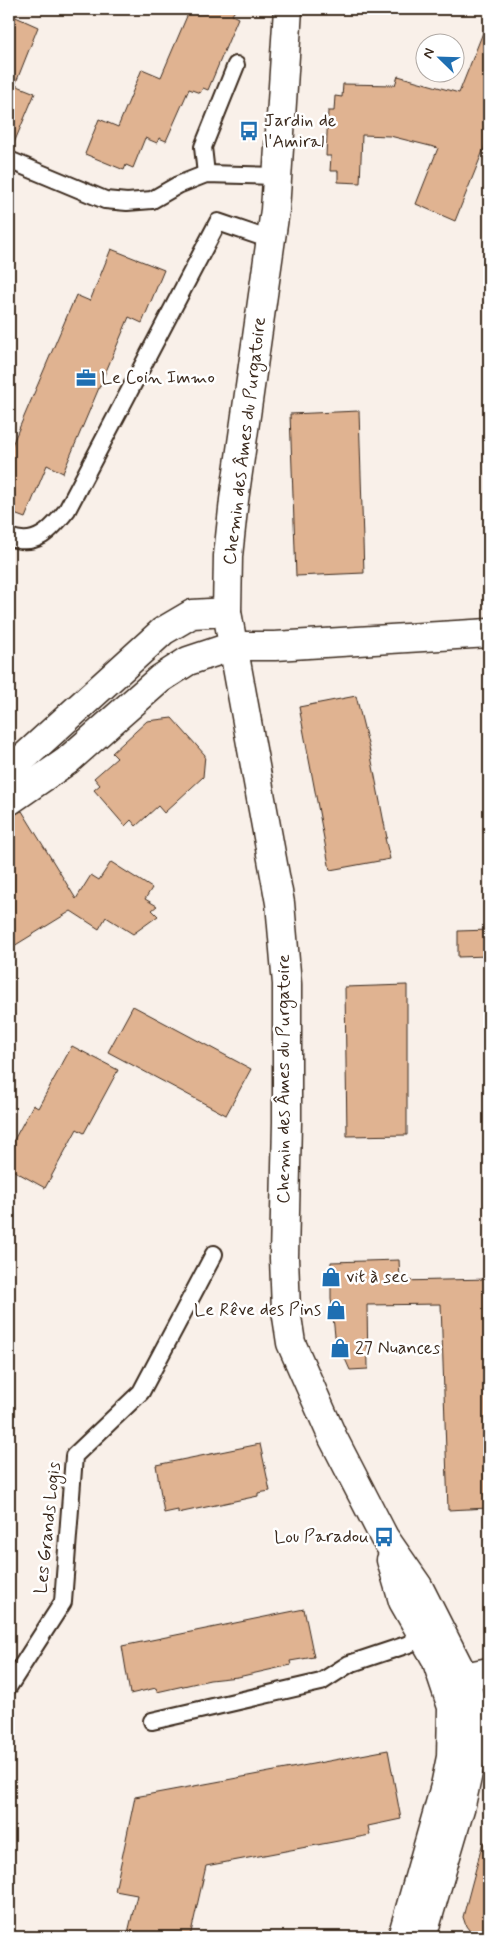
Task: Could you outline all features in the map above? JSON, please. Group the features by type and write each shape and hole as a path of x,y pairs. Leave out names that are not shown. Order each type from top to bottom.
{"street":[{"name":"Chemin des Âmes du Purgatoire","path":"288,9 275,210 234,500 228,556 227,612 280,903 287,984 287,1122 284,1258 286,1310 291,1343 333,1438 384,1537 403,1601 431,1632 484,1722 422,1937"},
{"path":"9,772 163,631 192,614 227,612"},
{"path":"9,801 68,761 160,679 188,661 233,646 274,646 489,633"},
{"name":"Chemin des Âmes du Purgatoire","path":"402,1937 445,1786 464,1688"}],"lane":[{"path":"206,174 203,147 236,65"},
{"path":"9,160 106,200 127,202 152,200 178,185 206,174 277,176"},
{"path":"9,537 17,540 36,540 55,525 67,510 218,222 270,240"},
{"name":"Les Grands Logis","path":"9,1686 63,1602 74,1456 141,1392 214,1254"},
{"path":"152,1721 321,1682 349,1664 409,1644 431,1632"}],"building":[{"path":"190,9 236,9 232,15 238,18 208,90 203,88 200,93 189,89 166,141 159,138 157,143 145,138 133,168 126,165 124,170 85,154 99,119 118,127 142,69 161,77"},
{"path":"9,14 38,27 15,85 35,93 11,150 9,150"},
{"path":"489,20 489,136 455,221 416,204 438,148 390,136 362,135 360,183 338,182 338,171 330,171 331,156 326,156 328,111 334,111 335,96 342,97 343,84 395,85 398,76 459,93 463,82 466,82 466,75"},
{"path":"111,249 164,270 142,323 129,317 63,473 47,465 25,518 9,512 9,452 76,295 90,301"},
{"path":"359,411 364,573 296,576 290,414"},
{"path":"356,696 371,756 390,859 330,870 299,707"},
{"path":"172,718 205,755 203,777 164,813 158,806 136,826 131,820 125,826 94,790 100,785 94,778 117,758 112,753 147,721"},
{"path":"22,811 76,899 91,875 99,880 111,862 152,888 145,899 157,906 152,910 158,916 133,934 106,917 99,929 71,911 9,949 9,816"},
{"path":"489,930 489,956 458,957 458,931"},
{"path":"407,985 407,1135 347,1136 345,987"},
{"path":"133,1006 251,1069 226,1115 108,1052"},
{"path":"72,1046 118,1070 84,1133 77,1129 45,1188 9,1168 9,1149 33,1105 38,1108"},
{"path":"399,1260 400,1281 489,1279 489,1401 487,1401 489,1508 448,1510 441,1304 367,1305 368,1369 350,1370 335,1336 331,1298 331,1262"},
{"path":"260,1444 270,1491 258,1493 258,1496 178,1513 178,1510 164,1513 156,1465"},
{"path":"304,1609 314,1657 290,1661 291,1665 238,1677 210,1680 157,1692 156,1688 130,1694 122,1646"},
{"path":"388,1750 401,1819 368,1826 370,1835 206,1866 190,1937 127,1937 137,1895 115,1891 135,1797"},
{"path":"483,1842 489,1843 489,1937 478,1937 472,1934 466,1926 463,1917"}],"place":[{"name":"Jardin de l'Amiral","path":"249,131"},
{"name":"Le Coin Immo","path":"86,378"},
{"name":"vit à sec","path":"331,1277"},
{"name":"Le Rêve des Pins","path":"336,1310"},
{"name":"27 Nuances","path":"340,1348"},
{"name":"Lou Paradou","path":"384,1537"}]}
